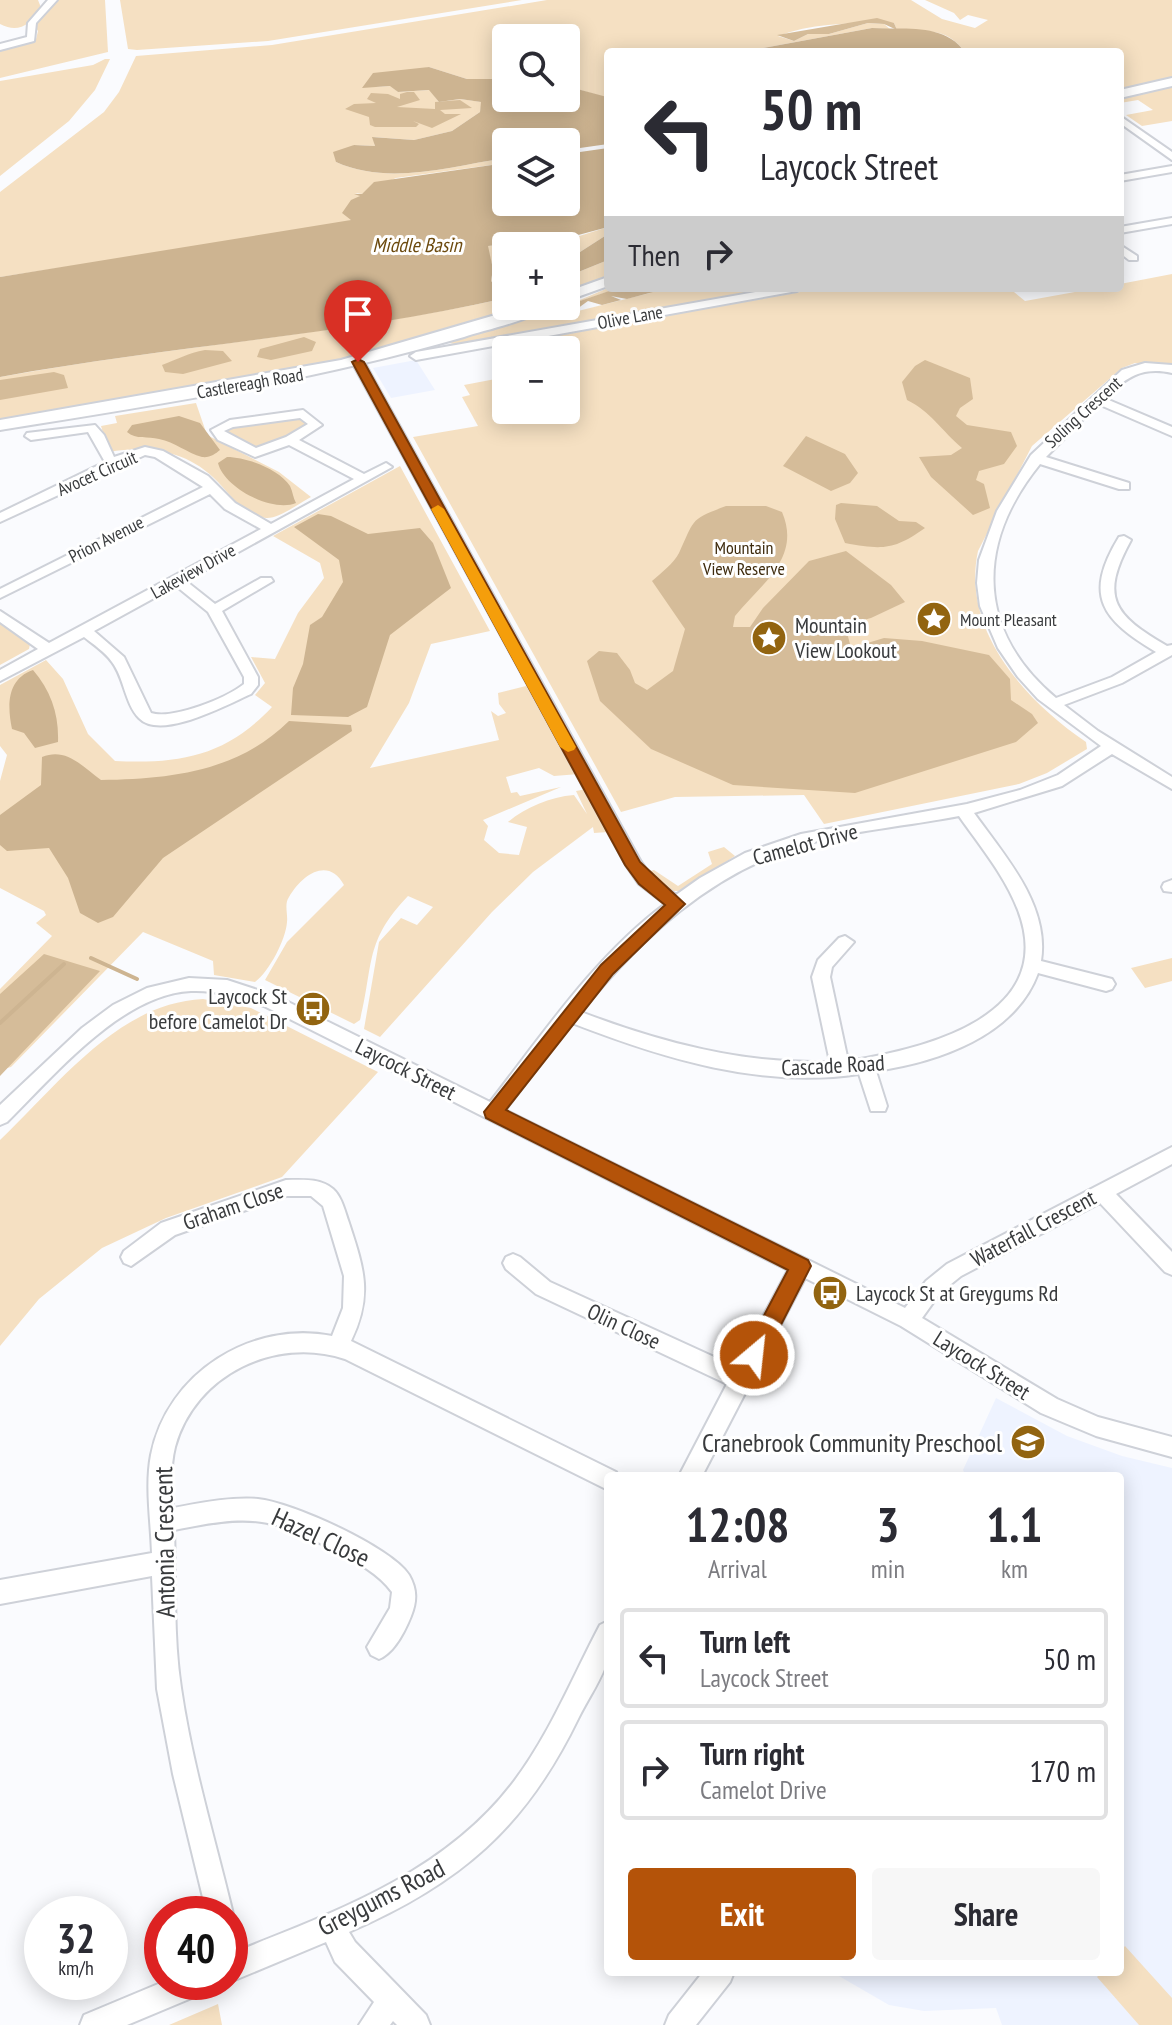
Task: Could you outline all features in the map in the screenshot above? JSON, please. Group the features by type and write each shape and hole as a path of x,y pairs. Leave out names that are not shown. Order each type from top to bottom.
{"main road":[{"path":"1124,93 1172,82"},
{"path":"580,292 604,283"},
{"name":"Castlereagh Road","path":"0,425 358,362 460,335 502,320"}],"street":[{"path":"0,47 28,41 33,35 32,23 53,0"},
{"path":"1124,122 1172,157"},
{"path":"1124,177 1172,169"},
{"path":"1124,229 1172,221"},
{"path":"1124,251 1133,258"},
{"name":"Olive Lane","path":"416,356 775,292"},
{"path":"358,362 634,865 645,880 676,904"},
{"name":"Soling Crescent","path":"1172,369 1135,369 1096,399 1035,458 998,525 986,563 985,583 990,617 1010,658 1028,681 1112,746 1172,784"},
{"path":"1096,399 1172,432"},
{"path":"290,440 314,427 315,420 297,413 225,425 217,430 222,437 255,453 290,440 364,479"},
{"path":"31,436 111,421"},
{"path":"81,427 97,432 105,455 113,463"},
{"name":"Avocet Circuit","path":"0,518 113,463 137,453 152,452 213,487 230,506 271,529"},
{"path":"1035,458 1124,486"},
{"name":"Lakeview Drive","path":"0,676 386,467"},
{"name":"Prion Avenue","path":"0,594 213,487"},
{"path":"1124,540 1107,575 1107,606 1123,626 1169,651"},
{"path":"85,630 113,652 145,716 162,722 246,691 251,685 251,677 214,610 177,580"},
{"path":"214,610 266,581"},
{"path":"0,615 49,650"},
{"path":"1054,704 1117,680 1169,651"},
{"name":"Camelot Drive","path":"493,1112 624,951 676,904 727,870 774,849 1016,796 1058,781 1112,746"},
{"path":"962,808 1025,906 1033,933 1033,965 1106,984"},
{"path":"841,1069 821,977 824,965 845,942"},
{"name":"Cascade Road","path":"570,1015 631,1040 702,1059 777,1069 866,1068 909,1058 985,1027 1012,1004 1033,965"},
{"name":"Laycock Street","path":"0,1117 118,1009 162,989 205,983 249,991 908,1320 1049,1406 1096,1426 1172,1447"},
{"path":"866,1068 878,1106"},
{"name":"Waterfall Crescent","path":"908,1320 933,1287 954,1270 1172,1155"},
{"name":"Graham Close","path":"131,1257 168,1229 286,1188 314,1188 328,1196 333,1205 357,1287 354,1313 338,1346"},
{"path":"1102,1192 1172,1266"},
{"name":"Olin Close","path":"513,1263 543,1288 741,1380"},
{"path":"692,1472 801,1266"},
{"name":"Antonia Crescent","path":"216,1896 169,1687 161,1466 165,1444 178,1412 200,1384 229,1362 268,1346 300,1342 338,1346 604,1477"},
{"name":"Hazel Close","path":"163,1521 234,1508 275,1512 292,1517 388,1569 403,1586 404,1602 379,1647"},
{"path":"0,1592 164,1562"},
{"name":"Greygums Road","path":"248,1957 332,1925 426,1878 469,1849 491,1828 536,1770 604,1649"},
{"path":"332,1925 345,1952 416,2025"},
{"path":"682,2024 717,1976"},
{"path":"94,2025 153,2000"},
{"path":"373,2025 392,2001"}],"shaded area":[{"path":"416,360 435,390 391,398 373,368"},
{"path":"996,1398 1067,1436 1122,1456 1172,1468 1172,2025 1002,2025 996,2008 924,2011 889,2005 839,1976 1124,1976 1124,1472 963,1470"}],"green space":[{"path":"0,0 38,0 42,10 23,26 7,27 0,24"},
{"path":"55,0 105,0 108,52 0,78 0,48 36,39 38,31 34,25"},
{"path":"120,0 522,0 268,41 137,50 128,49"},
{"path":"547,0 911,0 942,19 975,28 988,20 968,15 960,20 954,13 925,0 1172,0 1172,79 1124,89 1124,48 961,48 941,34 897,30 894,23 869,23 884,24 890,29 872,28 763,48 604,48 604,97 580,90 580,24 492,24 492,79 467,79 429,67 373,87 391,86 398,92 430,90 439,102 460,99 482,102 480,112 452,131 414,140 373,137 375,146 354,145 336,162 377,173 420,172 492,160 492,165 396,178 362,194 355,193 360,195 353,220 308,230 0,277 0,192 104,112 119,92 136,56 272,45","holes":["868,23 829,34 808,34 794,41 778,36 821,26"]},
{"path":"877,18 894,23 897,30 884,24 868,23 829,34 808,34 794,41 777,35"},
{"path":"110,59 95,90 69,121 0,176 0,81 93,65"},
{"path":"1172,86 1172,121 1142,126 1126,115 1153,110 1138,100 1124,102 1124,96"},
{"path":"414,92 420,100 397,107 435,109 435,102 460,100 472,108 440,110 445,114 461,114 432,128 413,121 419,124 416,127 375,127 370,125 369,117 345,109 354,104 376,103 367,99 371,93 388,94 400,99 400,94"},
{"path":"604,228 604,237 580,252 580,236"},
{"path":"487,246 492,246 492,265"},
{"path":"604,262 604,277 580,286 580,271"},
{"name":"Mountain View Reserve","path":"1172,274 1172,366 1135,363 1122,368 1032,446 978,551 975,580 979,609 1003,661 1041,706 1086,742 1087,749 1047,773 1019,784 824,824 804,795 675,797 621,812 413,437 478,426 462,397 470,395 464,385 492,380 492,424 580,424 580,336 551,336 800,292 1014,292 1025,301 1075,292 1124,292 1124,283"},
{"path":"604,290 607,292 580,301"},
{"path":"606,292 653,292 627,299 611,296 621,300 602,305 588,301 580,307 580,301"},
{"path":"630,292 760,292 510,336 492,336 492,339 459,345 449,343 516,320 580,320 580,310 650,293"},
{"path":"492,301 492,317 374,353 0,422 0,377 443,311"},
{"path":"304,337 316,342 312,351 271,360 257,357 260,349"},
{"path":"205,350 223,351 232,361 183,374 165,372 162,365"},
{"path":"925,360 970,378 973,399 960,408 956,416 967,425 1011,432 1017,446 1004,464 979,471 976,480 984,484 990,508 973,515 931,477 919,457 951,455 962,448 929,416 907,400 902,382 915,366"},
{"path":"54,372 64,375 68,388 0,400 0,380"},
{"path":"196,403 207,435 279,472 311,497 277,516 266,518 251,514 206,472 181,457 154,450 109,452 101,426 117,423 115,416"},
{"path":"300,417 309,423 307,426 259,450 224,432 232,427"},
{"path":"806,436 845,454 858,473 850,483 831,491 783,466"},
{"path":"400,466 490,631 431,644 409,703 370,768 499,740 491,711 498,716 506,713 499,704 498,693 530,685 579,774 554,776 539,768 506,777 511,793 517,792 520,796 561,787 483,820 488,826 484,840 499,853 519,855 527,827 508,822 539,804 574,795 587,814 576,791 587,789 608,832 594,833 593,827 533,872 492,912 380,1037 364,1029 379,942 401,918 417,925 433,907 408,896 394,912 377,941 360,1020 354,1024 265,980 287,942 344,885 338,876 324,870 301,881 289,897 286,929 280,946 266,971 255,982 214,975 213,961 143,932 11,1067 0,1070 0,989 52,936 36,923 46,915 44,911 0,888 0,781 7,755 0,746 0,685 46,660 63,679 88,734 115,761 181,758 201,754 237,737 272,707 255,695 265,683 251,657 275,659 298,613 324,578 320,563 273,536"},
{"path":"836,505 877,506 899,521 916,522 925,528 905,541 888,546 845,543 835,519"},
{"path":"726,506 766,506 782,512 787,528 783,557 766,582 735,616 733,627 750,627 763,608 809,561 846,551 891,585 905,602 871,618 845,625 851,648 884,638 922,641 989,655 1010,679 1011,700 1032,714 1038,723 1016,742 855,793 733,785 651,749 600,701 587,661 599,651 617,653 630,670 635,683 647,690 673,671 685,629 652,581 677,557 695,522 705,514"},
{"path":"0,623 30,644 29,649 0,665"},
{"path":"724,847 735,856 680,891 670,891 646,872 654,870 678,886 712,864 708,852"},
{"path":"44,954 100,971 0,1076 0,994"},
{"path":"1172,958 1172,981 1145,988 1131,968"},
{"path":"203,999 251,1008 378,1072 282,1177 166,1218 102,1248 39,1299 0,1346 0,1140 67,1072 117,1031 144,1015 172,1004"},
{"path":"1124,1947 1172,1998 1172,2025 1139,2025 1097,1977 1124,1976"},
{"path":"218,2004 222,2025 169,2025"}],"water":[{"path":"872,28 935,32 961,48 763,48"},
{"path":"429,67 467,79 492,79 492,112 580,112 580,90 604,96 604,145 580,148 580,128 492,128 492,160 420,172 377,173 356,169 336,162 333,152 354,145 375,146 372,137 414,140 452,131 480,112 481,102 460,99 439,102 429,90 398,92 390,86 362,88 373,73"},
{"name":"Middle Basin","path":"604,149 604,228 580,235 580,232 492,232 492,246 488,246 492,264 492,301 317,332 0,377 0,277 351,220 342,213 351,200 360,196 354,194 362,194 374,182 492,165 492,216 580,216 580,152"},
{"path":"604,237 604,262 580,271 580,252"},
{"path":"179,416 200,423 220,450 202,457 165,440 138,437 127,432 132,425"},
{"path":"227,457 252,462 278,474 290,486 296,503 275,504 239,489 229,481 218,463"},
{"path":"318,514 331,516 368,534 420,528 433,543 451,588 390,635 367,707 348,717 291,715 293,688 303,664 310,625 322,617 343,582 339,560 294,527"},
{"path":"33,670 53,703 58,732 58,742 35,748 24,733 12,729 10,711 14,686 24,674"},
{"path":"289,721 351,725 352,731 163,858 113,917 98,923 80,913 68,878 49,848 7,851 0,845 0,815 41,785 42,757 66,756 101,780 152,778 225,762 269,738"}],"waterway":[{"path":"91,958 137,979"},
{"path":"0,1023 64,964"}],"slow traffic":[{"path":"438,509 568,747"}],"place":[{"name":"Mount Pleasant","path":"934,619"},
{"name":"Mountain View Lookout","path":"769,638"},
{"name":"Laycock St before Camelot Dr","path":"313,1009"},
{"name":"Laycock St at Greygums Rd","path":"830,1293"},
{"name":"Cranebrook Community Preschool","path":"1028,1442"}],"route":[{"path":"358,362 634,865 652,887 676,904 607,970 493,1112 801,1266 754,1355"}]}
